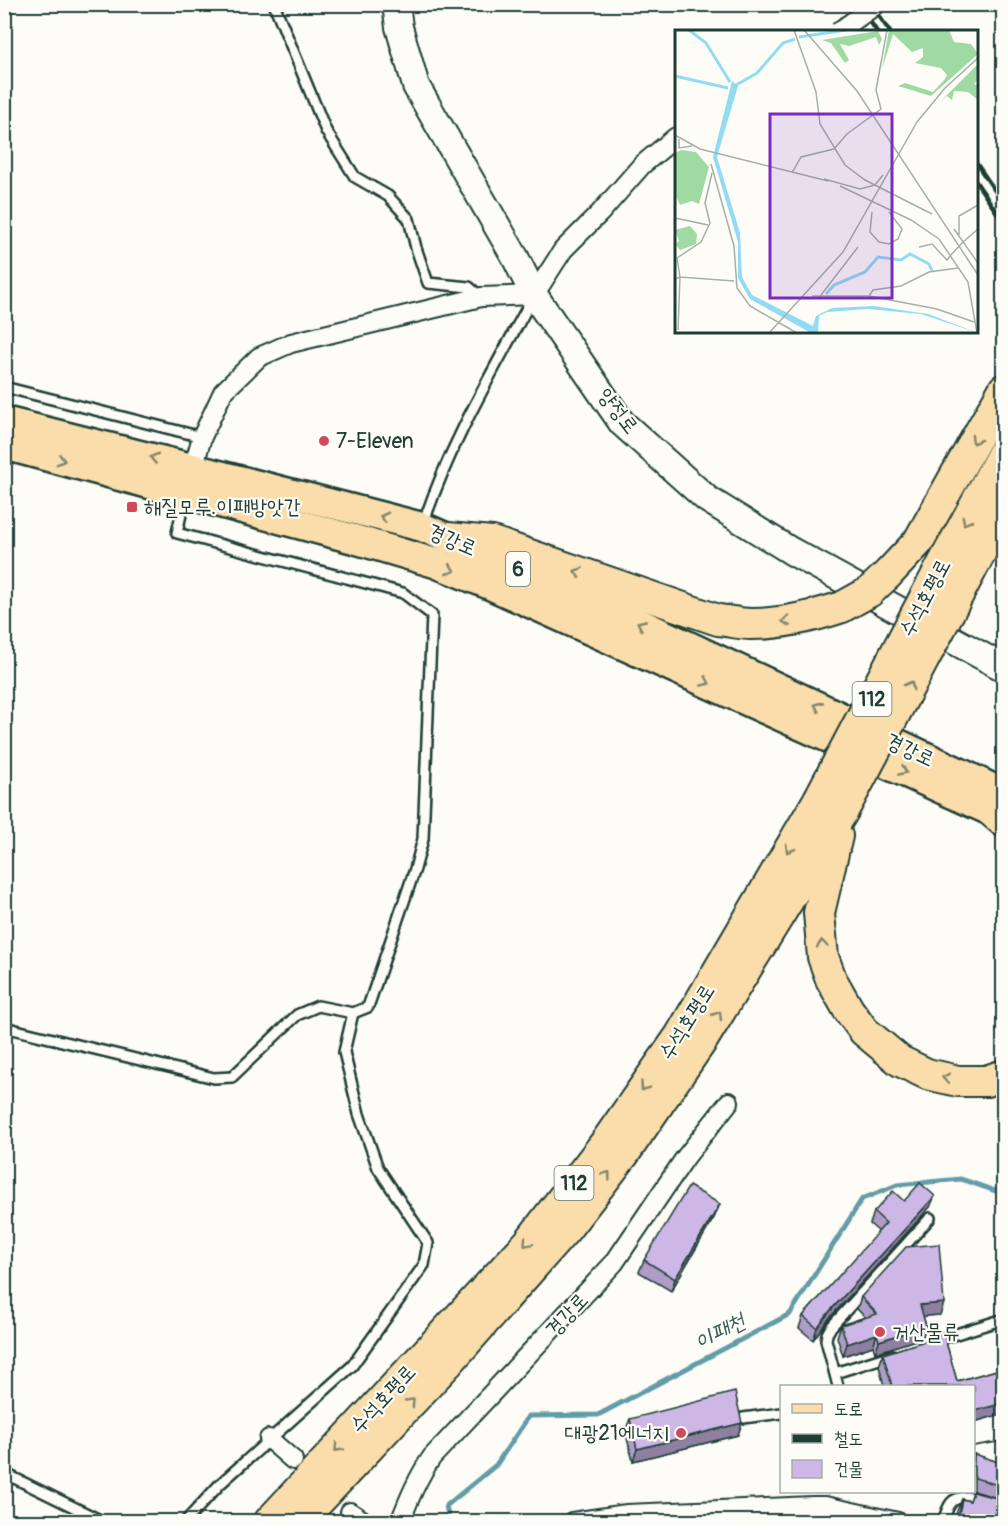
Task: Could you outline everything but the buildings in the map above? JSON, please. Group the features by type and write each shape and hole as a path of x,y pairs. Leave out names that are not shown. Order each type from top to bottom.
{"highway":[{"path":"435,532 492,542 718,620 749,624 814,616 842,607 869,592 918,542 1004,389"},
{"name":"수석호평로","path":"299,1521 455,1355 565,1230 624,1154 703,1039 937,605 1004,451"},
{"name":"수석호평로","path":"937,605 1004,508"},
{"path":"831,805 819,913 823,957 831,979 848,1009 864,1031 884,1048 900,1061 927,1074 957,1080 986,1080 1004,1075"},
{"name":"수석호평로","path":"269,1521 529,1242 603,1146 680,1036 831,805"}],"main road":[{"name":"양정로","path":"396,4 399,27 416,86 515,257 534,295 622,423 707,499 791,551 1004,668"},
{"name":"경강로","path":"4,421 189,481 354,539 435,563 490,585 1000,811"},
{"name":"경강로","path":"4,445 435,532 603,606 967,776 1000,811"}],"street":[{"path":"841,30 877,4"},
{"path":"189,481 202,437 223,392 259,357 291,343 480,297 534,295 562,250 600,213 642,165 675,138"},
{"name":"경강로","path":"400,1521 413,1488 432,1457 614,1263 685,1158 729,1102"},
{"path":"270,1439 293,1460"},
{"path":"975,1456 1004,1451"},
{"path":"572,1521 627,1514 830,1499 898,1521"}],"lane":[{"path":"274,4 326,131 355,177 388,196 409,219 428,283 469,287 480,297"},
{"path":"435,532 431,501 476,402 534,295"},
{"path":"4,387 202,437"},
{"path":"4,1027 214,1078 232,1077 297,1015 318,1006 353,1012 368,1007 423,839 432,615 403,594 177,533 189,481"},
{"path":"185,1521 220,1484 352,1366 424,1265 428,1243 378,1168 359,1114 344,1052 353,1012"},
{"path":"838,1385 826,1340 827,1334 930,1218"},
{"path":"925,1344 1004,1319"},
{"path":"835,1373 902,1352"},
{"path":"743,1418 780,1413"},
{"path":"4,1473 104,1521"},
{"path":"942,1521 950,1505 962,1497 1004,1507"}],"waterway":[{"name":"이패천","path":"449,1520 446,1506 496,1465 529,1416 598,1415 790,1314 862,1199 897,1185 961,1179 1004,1194"}],"railway":[{"path":"859,4 876,30"},
{"path":"871,4 889,30"},
{"path":"978,166 1004,204"},
{"path":"978,185 1004,223"}],"place":[{"name":"7-Eleven","path":"324,441"},
{"name":"해질모루.이패방앗간","path":"132,507"},
{"name":"거산물류","path":"880,1332"},
{"name":"대광21에너지","path":"681,1433"}]}
